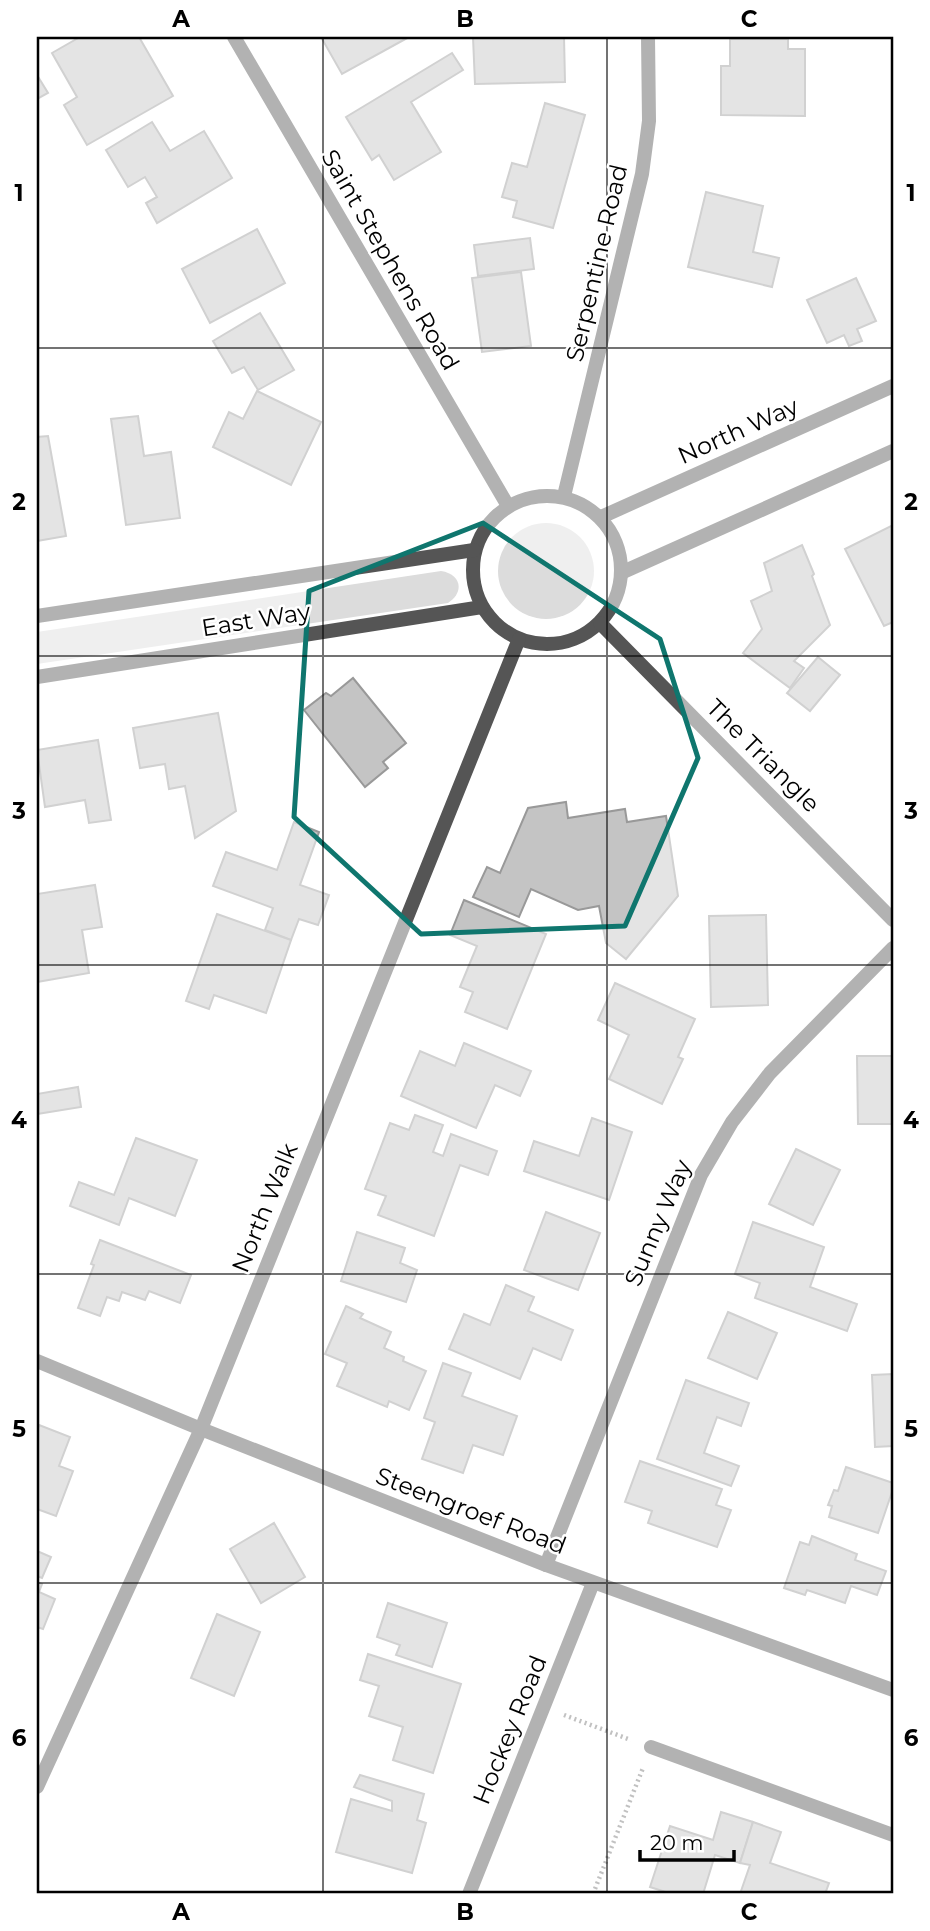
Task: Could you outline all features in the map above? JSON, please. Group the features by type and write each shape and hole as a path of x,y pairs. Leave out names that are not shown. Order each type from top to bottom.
{"street":[{"name":"Saint Stephens Road","path":"234,37 508,506"},
{"name":"Serpentine Road","path":"564,496 642,174 649,121 648,37"},
{"name":"North Way","path":"601,517 893,386"},
{"path":"623,572 893,451"},
{"path":"535,496 564,496 584,504 601,517 613,533 621,552 623,572 616,600 600,623 576,639 547,645 519,639 498,626 482,607 473,580 474,550 487,525 508,506 535,496"},
{"name":"East Way","path":"37,616 474,550"},
{"name":"East Way","path":"37,677 482,607"},
{"name":"The Triangle","path":"600,623 893,920"},
{"name":"North Walk","path":"37,1787 201,1429 519,639"},
{"name":"Sunny Way","path":"546,1565 701,1174 732,1122 770,1073 893,948"},
{"name":"Steengroef Road","path":"37,1361 201,1429 546,1565 893,1690"},
{"name":"Hockey Road","path":"469,1894 593,1583"},
{"path":"651,1747 893,1835"}],"path":[{"path":"544,1707 651,1747 593,1894"}],"highlighted area":[{"path":"483,523 660,639 698,758 625,926 421,934 294,817 309,591"}],"shaded area":[{"path":"546,523 564,527 580,537 590,553 594,571 590,589 580,605 564,615 546,619 528,615 512,605 502,589 498,571 502,553 512,537 528,527"},
{"path":"441,571 453,576 458,584 457,594 448,603 37,664 37,632"}],"building":[{"path":"80,37 139,37 173,96 87,145 64,105 77,97 52,53"},
{"path":"321,37 409,37 342,74"},
{"path":"473,37 564,37 565,82 475,84"},
{"path":"730,39 788,39 788,49 805,49 805,116 721,115 721,66 730,66"},
{"path":"452,53 463,70 411,102 441,152 394,180 379,155 372,160 346,117"},
{"path":"37,75 48,93 37,99"},
{"path":"545,103 585,115 553,228 513,217 517,201 502,197 512,163 527,167"},
{"path":"152,122 170,151 204,131 232,178 157,223 146,203 157,197 145,177 128,187 106,150"},
{"path":"706,192 763,206 753,252 779,258 772,287 688,267"},
{"path":"257,229 285,283 210,323 182,269"},
{"path":"530,238 534,269 478,276 474,245"},
{"path":"521,272 531,346 482,352 472,278"},
{"path":"856,278 876,321 857,329 862,341 849,346 844,335 827,343 807,300"},
{"path":"260,313 294,370 258,390 244,367 232,373 213,341"},
{"path":"257,391 321,422 291,485 213,447 229,412 243,419"},
{"path":"138,416 144,456 171,452 180,518 126,525 111,419"},
{"path":"48,436 66,536 37,541 37,437"},
{"path":"893,525 893,622 884,626 845,549"},
{"path":"802,545 830,625 794,661 804,668 790,688 743,653 762,629 751,601 772,591 764,563"},
{"path":"818,657 840,675 810,711 787,693"},
{"path":"353,678 406,743 383,762 388,768 365,787 304,710 326,693 331,696"},
{"path":"218,713 236,811 195,838 185,786 169,789 165,764 140,768 133,728"},
{"path":"98,740 111,820 89,823 85,800 45,807 37,750"},
{"path":"566,802 568,818 625,809 627,822 666,816 678,896 626,959 606,943 599,906 578,910 531,889 519,917 473,897 487,867 500,873 528,808"},
{"path":"294,822 319,832 300,885 329,895 318,925 299,919 291,940 265,930 273,908 213,886 226,852 277,870"},
{"path":"95,885 102,927 82,930 89,973 37,982 37,894"},
{"path":"464,900 546,934 507,1029 465,1012 473,992 460,987 477,946 450,935"},
{"path":"217,914 291,940 266,1013 214,995 209,1009 186,1001"},
{"path":"766,915 768,1005 711,1007 709,916"},
{"path":"615,983 695,1019 678,1057 683,1059 662,1104 609,1079 629,1035 598,1020"},
{"path":"464,1043 531,1071 520,1096 495,1085 476,1128 401,1096 420,1051 455,1066"},
{"path":"857,1056 893,1056 893,1124 858,1124"},
{"path":"78,1087 81,1107 37,1114 37,1094"},
{"path":"415,1115 443,1125 433,1152 443,1156 451,1134 497,1151 488,1175 460,1165 434,1236 378,1215 386,1196 365,1189 390,1123 409,1130"},
{"path":"592,1118 632,1132 609,1200 524,1171 534,1141 579,1156"},
{"path":"136,1138 197,1160 175,1216 129,1198 119,1225 70,1206 79,1182 114,1195"},
{"path":"796,1149 840,1170 813,1225 769,1204"},
{"path":"546,1212 600,1233 578,1290 524,1270"},
{"path":"753,1222 824,1247 810,1287 857,1304 847,1331 755,1298 760,1283 735,1274"},
{"path":"357,1232 405,1248 400,1263 417,1270 406,1302 341,1281"},
{"path":"100,1240 191,1275 180,1303 149,1291 145,1300 122,1292 119,1301 107,1297 100,1316 78,1308"},
{"path":"506,1285 534,1297 528,1311 573,1330 561,1360 533,1348 520,1379 449,1349 464,1314 490,1325"},
{"path":"346,1306 363,1314 360,1318 391,1332 384,1348 404,1357 403,1361 426,1371 409,1410 389,1401 387,1407 337,1386 347,1363 325,1354"},
{"path":"728,1312 777,1333 757,1379 708,1358"},
{"path":"443,1363 471,1373 462,1396 517,1416 503,1455 473,1445 463,1473 422,1459 435,1422 424,1418"},
{"path":"893,1374 893,1446 875,1447 872,1375"},
{"path":"686,1380 749,1403 741,1426 717,1417 704,1453 739,1466 731,1486 657,1459"},
{"path":"39,1425 70,1437 59,1466 73,1471 56,1516 37,1509"},
{"path":"640,1461 722,1489 716,1505 731,1510 717,1547 648,1523 652,1511 625,1502"},
{"path":"846,1467 893,1483 878,1533 829,1517 832,1506 828,1505 834,1490 838,1491"},
{"path":"274,1523 305,1577 261,1603 230,1549"},
{"path":"812,1536 857,1554 855,1560 886,1571 877,1595 851,1586 845,1603 807,1590 805,1595 784,1588 800,1542 809,1545"},
{"path":"37,1551 51,1557 42,1578 37,1576"},
{"path":"37,1582 42,1584 39,1592 55,1599 43,1629 37,1627"},
{"path":"388,1603 447,1623 432,1667 396,1655 400,1645 377,1637"},
{"path":"217,1614 260,1632 234,1696 191,1678"},
{"path":"368,1654 461,1684 433,1773 393,1760 403,1727 369,1716 379,1686 360,1680"},
{"path":"360,1775 424,1794 417,1820 426,1823 412,1873 336,1852 351,1799 392,1811 392,1801 354,1787"},
{"path":"721,1812 753,1822 740,1863 715,1855 703,1894 672,1894 650,1887 670,1826 713,1840"},
{"path":"753,1822 781,1832 770,1863 829,1883 825,1894 740,1894 750,1865 740,1863"}]}
